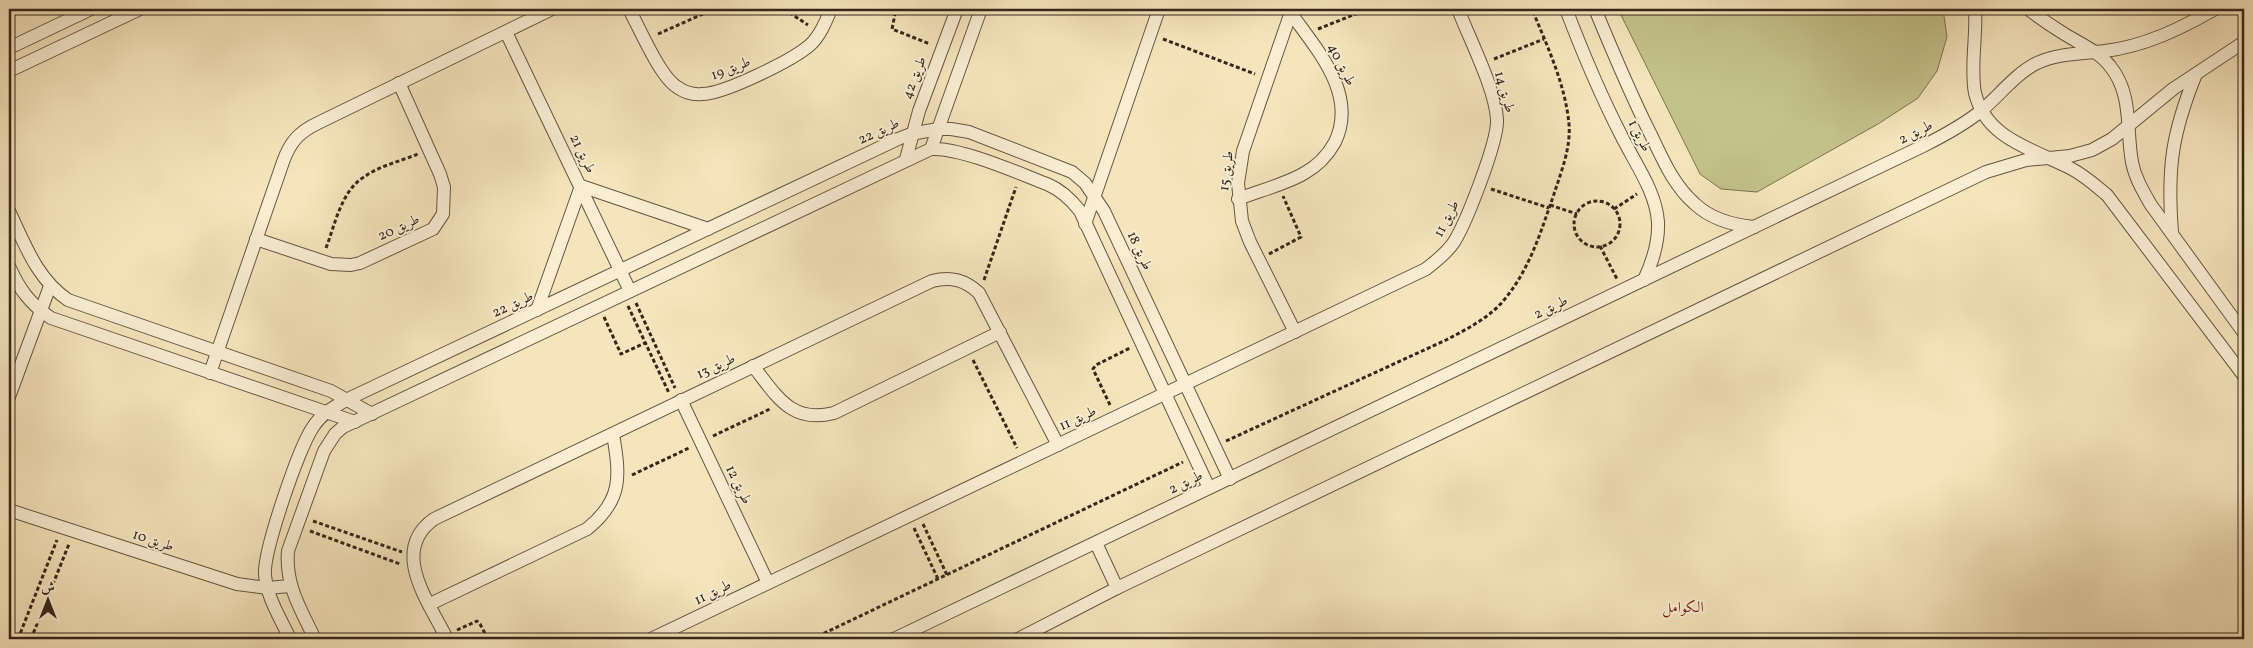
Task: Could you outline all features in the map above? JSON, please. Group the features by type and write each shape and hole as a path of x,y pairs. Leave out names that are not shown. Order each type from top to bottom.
{"street":[{"path":"9,48 91,9"},
{"path":"9,71 140,9"},
{"path":"210,373 288,146 295,138 305,129 552,9"},
{"name":"طريق 19","path":"629,9 665,76 675,86 688,93 703,94 718,91 770,69 810,45 819,33 831,9"},
{"name":"طريق 42","path":"906,159 911,134 957,9"},
{"path":"931,149 981,9"},
{"path":"1085,224 1159,9"},
{"name":"طريق 14","path":"1458,9 1494,101 1497,121 1495,138 1479,184"},
{"name":"طريق 1","path":"1566,9 1599,90 1654,200 1658,220 1658,241 1653,262 1644,280"},
{"name":"طريق 1","path":"1595,9 1635,102 1668,171 1680,190 1696,206 1715,218 1736,225 1754,227"},
{"path":"1975,9 1976,39 1973,76 1976,94 1982,110 1991,123 2008,138 2089,180 2107,195 2244,376"},
{"path":"2028,9 2066,35 2096,52 2110,66 2120,83 2126,102 2129,143 2133,165 2140,186 2244,333"},
{"name":"طريق 2","path":"894,639 1923,146 1982,110 2019,75 2036,64 2054,56 2096,52 2134,45 2163,36 2214,9"},
{"name":"طريق 40","path":"1238,199 1303,174 1318,164 1332,149 1340,132 1343,113 1340,94 1332,74 1291,10"},
{"name":"طريق 15","path":"1291,10 1244,151 1239,175 1238,199 1242,221 1258,260 1295,332"},
{"name":"طريق 21","path":"506,32 621,270 626,293"},
{"path":"1018,639 1116,588 1986,172 2026,160 2070,156 2092,150 2112,139 2196,74 2244,42"},
{"path":"2172,232 2169,192 2172,151 2181,111 2196,74"},
{"name":"طريق 20","path":"256,239 322,261 341,265 360,263 433,229 443,214 444,201 440,174 399,83"},
{"name":"طريق 22","path":"290,639 268,588 265,566 269,547 306,438 325,412 348,399 911,134 938,129"},
{"name":"طريق 18","path":"938,129 969,132 1063,168 1085,182 1094,195 1230,479"},
{"path":"315,639 290,586 287,564 288,551 329,442 343,427 906,159 931,149 940,148 958,152 1020,174 1060,190 1075,205 1210,488"},
{"name":"طريق 11","path":"651,639 1410,277 1434,263 1453,243 1462,228 1479,184"},
{"path":"537,310 581,186 708,229"},
{"path":"9,211 35,264 50,286 68,300 348,399 372,414"},
{"path":"9,266 25,296 40,311 67,324 355,422"},
{"name":"طريق 13","path":"447,638 414,569 412,556 415,542 424,527 434,519 932,281 952,278 962,281 979,293 1058,445"},
{"path":"9,397 50,286"},
{"path":"753,366 783,403 806,416 820,416 834,413 1000,332"},
{"name":"طريق 12","path":"677,402 768,583"},
{"path":"430,604 587,529 600,518 611,504 617,488 618,468 612,434"},
{"name":"طريق 10","path":"9,510 224,580 268,588 290,586"},
{"path":"1096,543 1116,588"}],"path":[{"path":"646,40 714,9"},
{"path":"784,9 819,33"},
{"path":"881,9 896,14 892,29 942,48"},
{"path":"1306,34 1368,9"},
{"path":"1214,447 1446,340 1478,323 1504,301 1524,271 1538,241 1564,162 1569,126 1562,83 1532,9"},
{"path":"1150,35 1268,78"},
{"path":"1480,64 1544,39"},
{"path":"322,261 342,204 351,188 364,177 429,149"},
{"path":"979,293 1020,174"},
{"path":"1258,260 1301,237 1278,184"},
{"path":"1479,184 1576,214"},
{"path":"1614,210 1648,187"},
{"path":"1594,201 1605,203 1614,210 1618,215 1619,229 1612,240 1600,246 1588,245 1579,237 1574,226 1576,214 1584,206 1594,201"},
{"path":"1600,246 1622,290"},
{"path":"626,293 645,343 677,402"},
{"path":"626,293 677,402"},
{"path":"598,306 620,353 622,354 645,343"},
{"path":"1116,417 1093,369 1096,365 1140,342"},
{"path":"968,348 1024,461"},
{"path":"812,639 1194,457"},
{"path":"913,514 948,575"},
{"path":"913,514 938,579"},
{"path":"299,522 412,556"},
{"path":"299,522 414,569"},
{"path":"18,639 68,530"},
{"path":"31,639 68,530"},
{"path":"447,638 477,621 488,639"}],"shaded area":[{"path":"1618,9 1943,9 1947,37 1937,71 1918,98 1878,124 1757,192 1721,189 1700,174"}],"district":[{"name":"الكوامل","path":"1683,608"}]}
